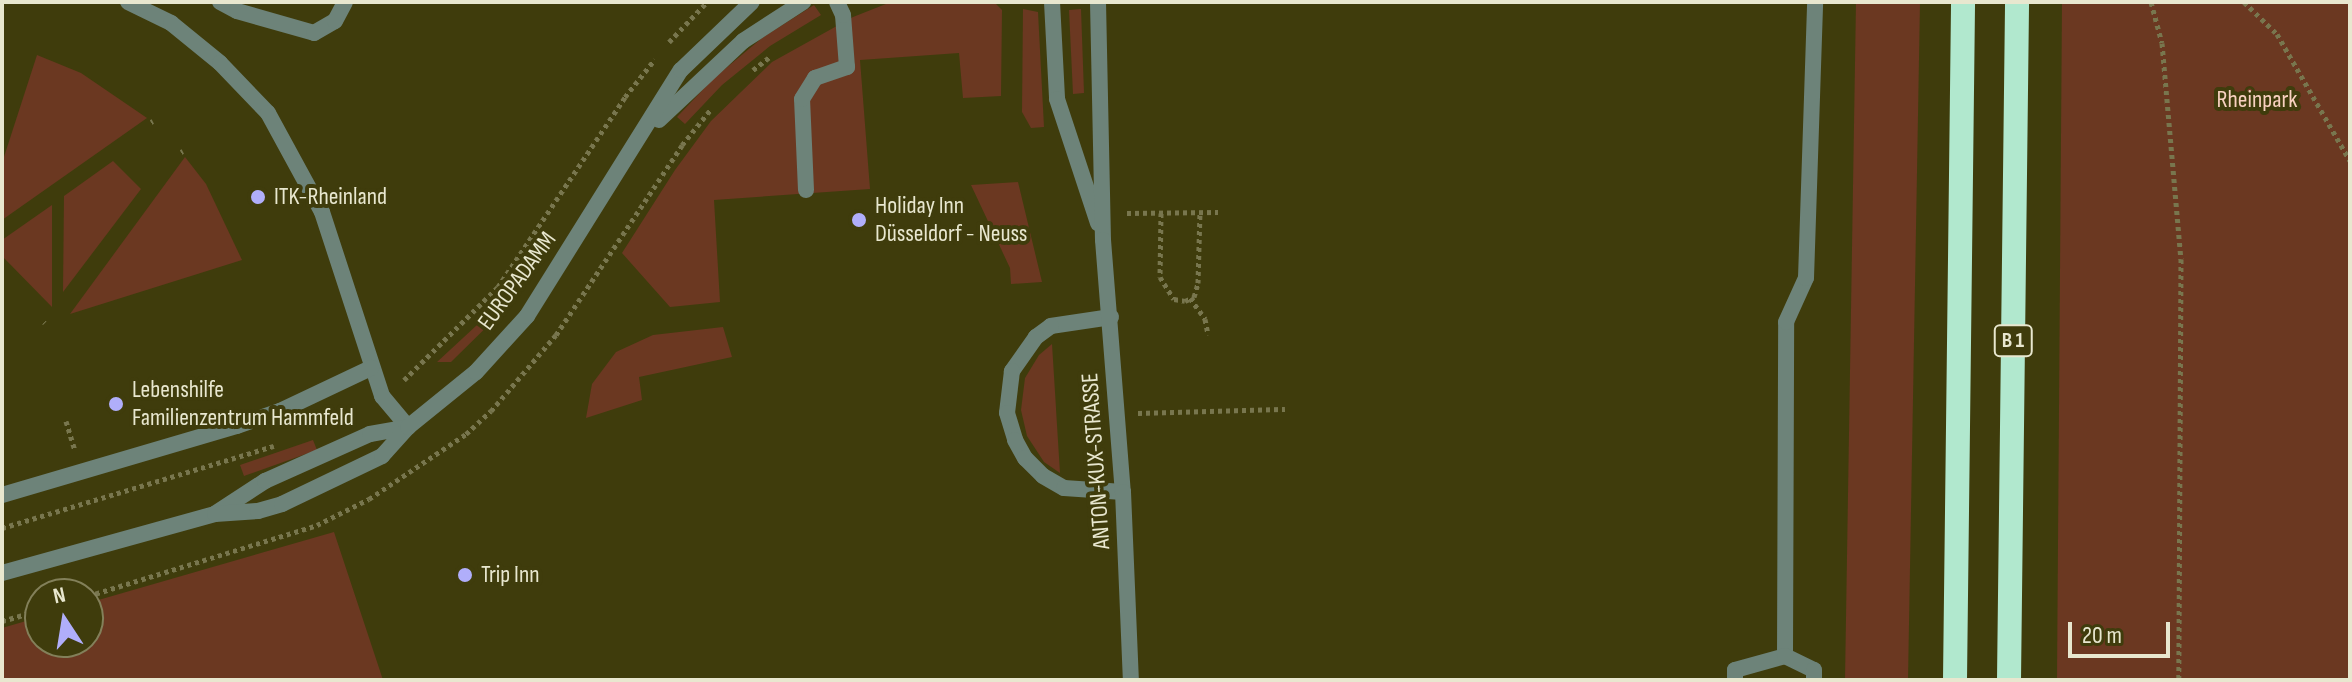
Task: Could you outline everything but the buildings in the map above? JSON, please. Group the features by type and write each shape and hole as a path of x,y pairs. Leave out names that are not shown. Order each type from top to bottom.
{"highway":[{"name":"B 1","path":"1955,680 1963,2"},
{"name":"B 1","path":"2009,680 2017,2"}],"street":[{"path":"128,2 171,23 220,63 268,113 322,212 382,396 408,427"},
{"path":"220,2 237,11 314,33 335,21 345,2"},
{"name":"EUROPADAMM","path":"2,573 215,514 258,511 311,491 382,456 408,427 476,372 527,316 681,70 752,2"},
{"name":"EUROPADAMM","path":"638,141 743,41 803,2"},
{"path":"806,190 802,99 815,78 847,67 843,15 837,2"},
{"name":"ANTON-KUX-STRASSE","path":"1052,2 1057,99 1103,240"},
{"name":"ANTON-KUX-STRASSE","path":"1098,2 1103,240 1123,492 1131,680"},
{"path":"1785,656 1786,322 1806,278 1815,2"},
{"path":"1111,317 1051,326 1036,337 1012,371 1007,413 1020,449 1043,476 1064,488 1123,492"},
{"path":"2,495 237,426 280,411 371,368"},
{"name":"EUROPADAMM","path":"215,514 265,481 370,434 408,427"},
{"path":"1735,680 1735,670 1785,656 1814,670 1814,680"}],"path":[{"path":"382,396 411,375 498,287 625,97 707,2"},
{"path":"2151,2 2162,43 2181,259 2179,680"},
{"path":"2244,2 2277,34 2350,161"},
{"path":"1190,298 1198,283 1200,212"},
{"path":"1103,214 1218,212"},
{"path":"1161,213 1160,277 1174,299 1190,298"},
{"path":"1190,298 1205,319 1208,335"},
{"path":"1118,414 1285,409"},
{"path":"2,528 281,444"},
{"path":"2,621 24,615"}],"green space":[{"path":"891,2 994,2 1002,10 1001,96 963,98 959,53 860,60 870,189 714,200 720,302 670,307 622,253 675,170 711,121 772,62 853,17"},
{"path":"1856,2 1920,2 1908,680 1845,680"},
{"name":"Rheinpark","path":"2062,2 2350,2 2350,680 2057,680"},
{"path":"814,5 821,15 770,46 722,85 685,124 677,117 713,79 762,38"},
{"path":"1023,9 1038,12 1044,127 1031,128 1022,112"},
{"path":"1081,9 1084,93 1073,94 1069,10"},
{"path":"37,55 81,73 147,118 2,220 2,163"},
{"path":"185,157 206,184 242,260 70,314"},
{"path":"113,161 141,189 63,292 64,196"},
{"path":"1018,182 1042,282 1011,284 1010,268 971,185"},
{"path":"52,205 52,307 2,256 2,240"},
{"path":"535,253 542,257 510,304 451,362 437,362 477,325"},
{"path":"723,327 732,357 639,377 642,400 586,418 592,384 616,352 653,335"},
{"path":"1052,344 1060,473 1044,462 1027,436 1021,410 1025,378 1039,355"},
{"path":"313,440 317,450 244,476 240,465"},
{"path":"334,532 383,680 2,680 2,628 24,622 24,658 104,658 104,598"}],"place":[{"name":"ITK-Rheinland","path":"258,197"},
{"name":"Holiday Inn Düsseldorf - Neuss","path":"859,220"},
{"name":"Lebenshilfe Familienzentrum Hammfeld","path":"116,404"},
{"name":"Trip Inn","path":"465,575"}]}
